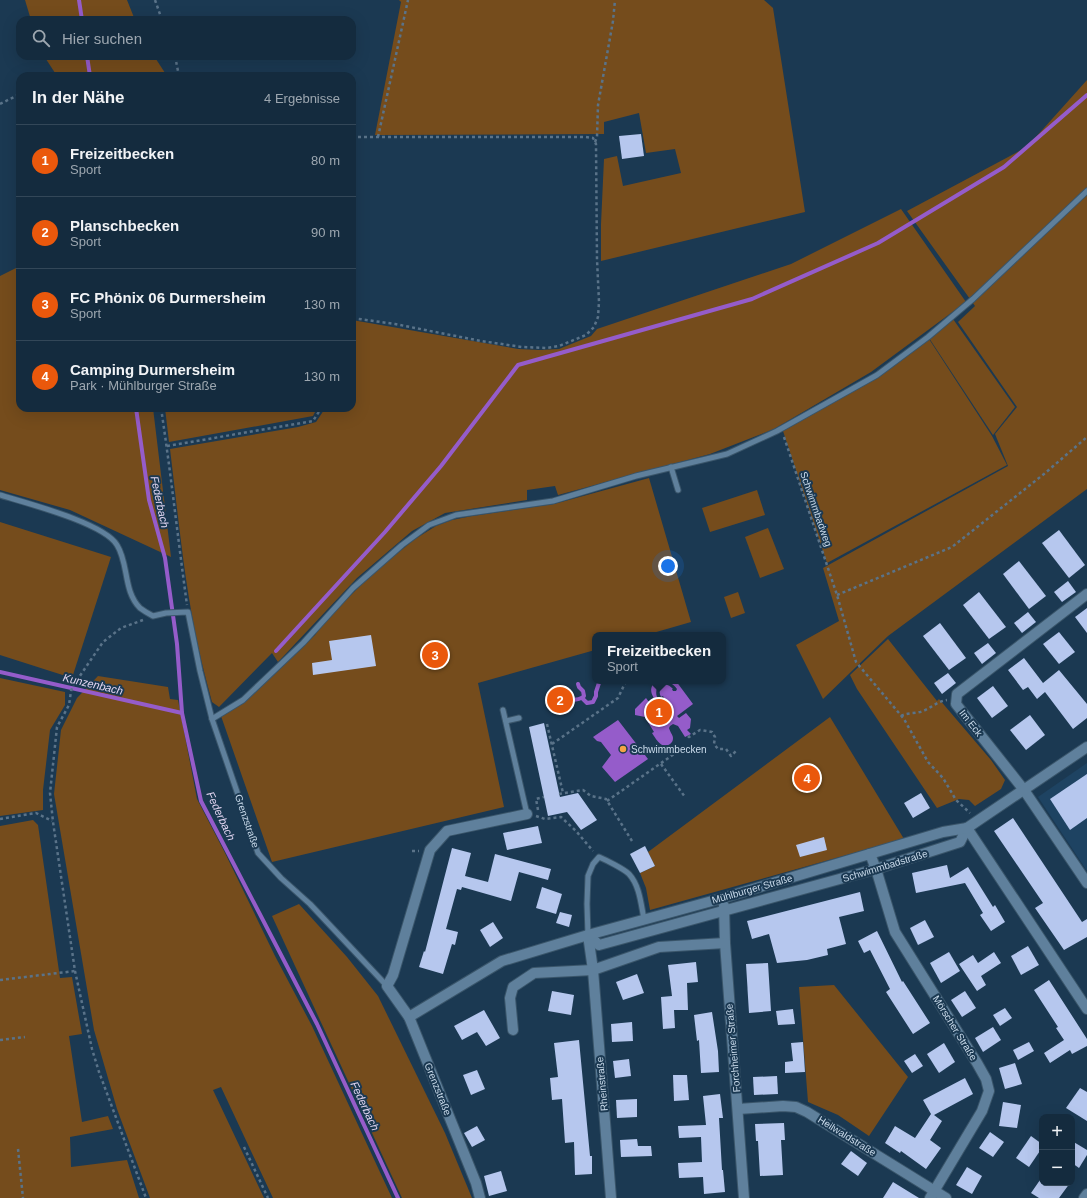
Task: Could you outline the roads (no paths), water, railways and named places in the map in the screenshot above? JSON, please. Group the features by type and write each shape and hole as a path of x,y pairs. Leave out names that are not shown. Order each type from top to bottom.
{"street":[{"name":"Im Eck","path":"1087,594 956,694 956,704 1024,790 1087,883"},
{"name":"Mühlburger Straße","path":"409,1017 502,961 588,935 724,898 943,832 967,828 978,819 1087,747"},
{"path":"386,986 394,975 430,850 447,831 527,814"},
{"path":"967,828 1087,1008"},
{"name":"Schwimmbadstraße","path":"588,935 599,945 876,870 960,842 967,828"},
{"name":"Mörscher Straße","path":"870,854 895,932 986,1079 989,1091 982,1111 932,1194"},
{"name":"Forchheimer Straße","path":"724,898 725,942 744,1198"},
{"name":"Rheinstraße","path":"588,935 612,1198"},
{"path":"513,1030 510,998 513,987 534,973 592,970 659,947 725,942"},
{"name":"Grenzstraße","path":"386,986 409,1017 476,1183 480,1198"},
{"name":"Heilwaldstraße","path":"738,1108 796,1106 932,1194 946,1198"},
{"path":"1084,1198 1087,1194"}],"lane":[{"path":"212,719 243,700 303,643 353,588 402,545 429,525 456,515 554,501 671,467 727,454 777,432 877,375 928,337 973,299 1087,191"},
{"path":"671,467 678,490"},
{"name":"Grenzstraße","path":"0,495 72,518 108,535 117,544 121,553 129,587 134,600 141,609 153,616 166,613 188,612 200,671 212,719 258,853 281,878 310,904 386,986"},
{"path":"503,710 527,814"},
{"path":"506,721 519,718"},
{"path":"588,935 588,876 593,864 599,857 629,874 638,888 644,920"}],"waterway":[{"name":"Federbach","path":"79,0 81,16"},
{"name":"Federbach","path":"88,60 89,72"},
{"path":"276,651 385,532 441,466 518,365 752,299 878,243 1004,167 1087,95"},
{"name":"Federbach","path":"137,412 149,500 165,558 177,644 182,713 201,801 317,1024 398,1198"},
{"name":"Kunzenbach","path":"0,672 182,713"},
{"path":"569,700 579,699 584,696 583,691 578,684"},
{"path":"582,698 587,703 593,702 599,684"}],"place":[{"name":"FC Phönix 06 Durmersheim","path":"435,655"},
{"name":"Planschbecken","path":"560,700"},
{"name":"Freizeitbecken","path":"659,712"},
{"name":"Schwimmbecken","path":"623,749"},
{"name":"Camping Durmersheim","path":"807,778"}]}
